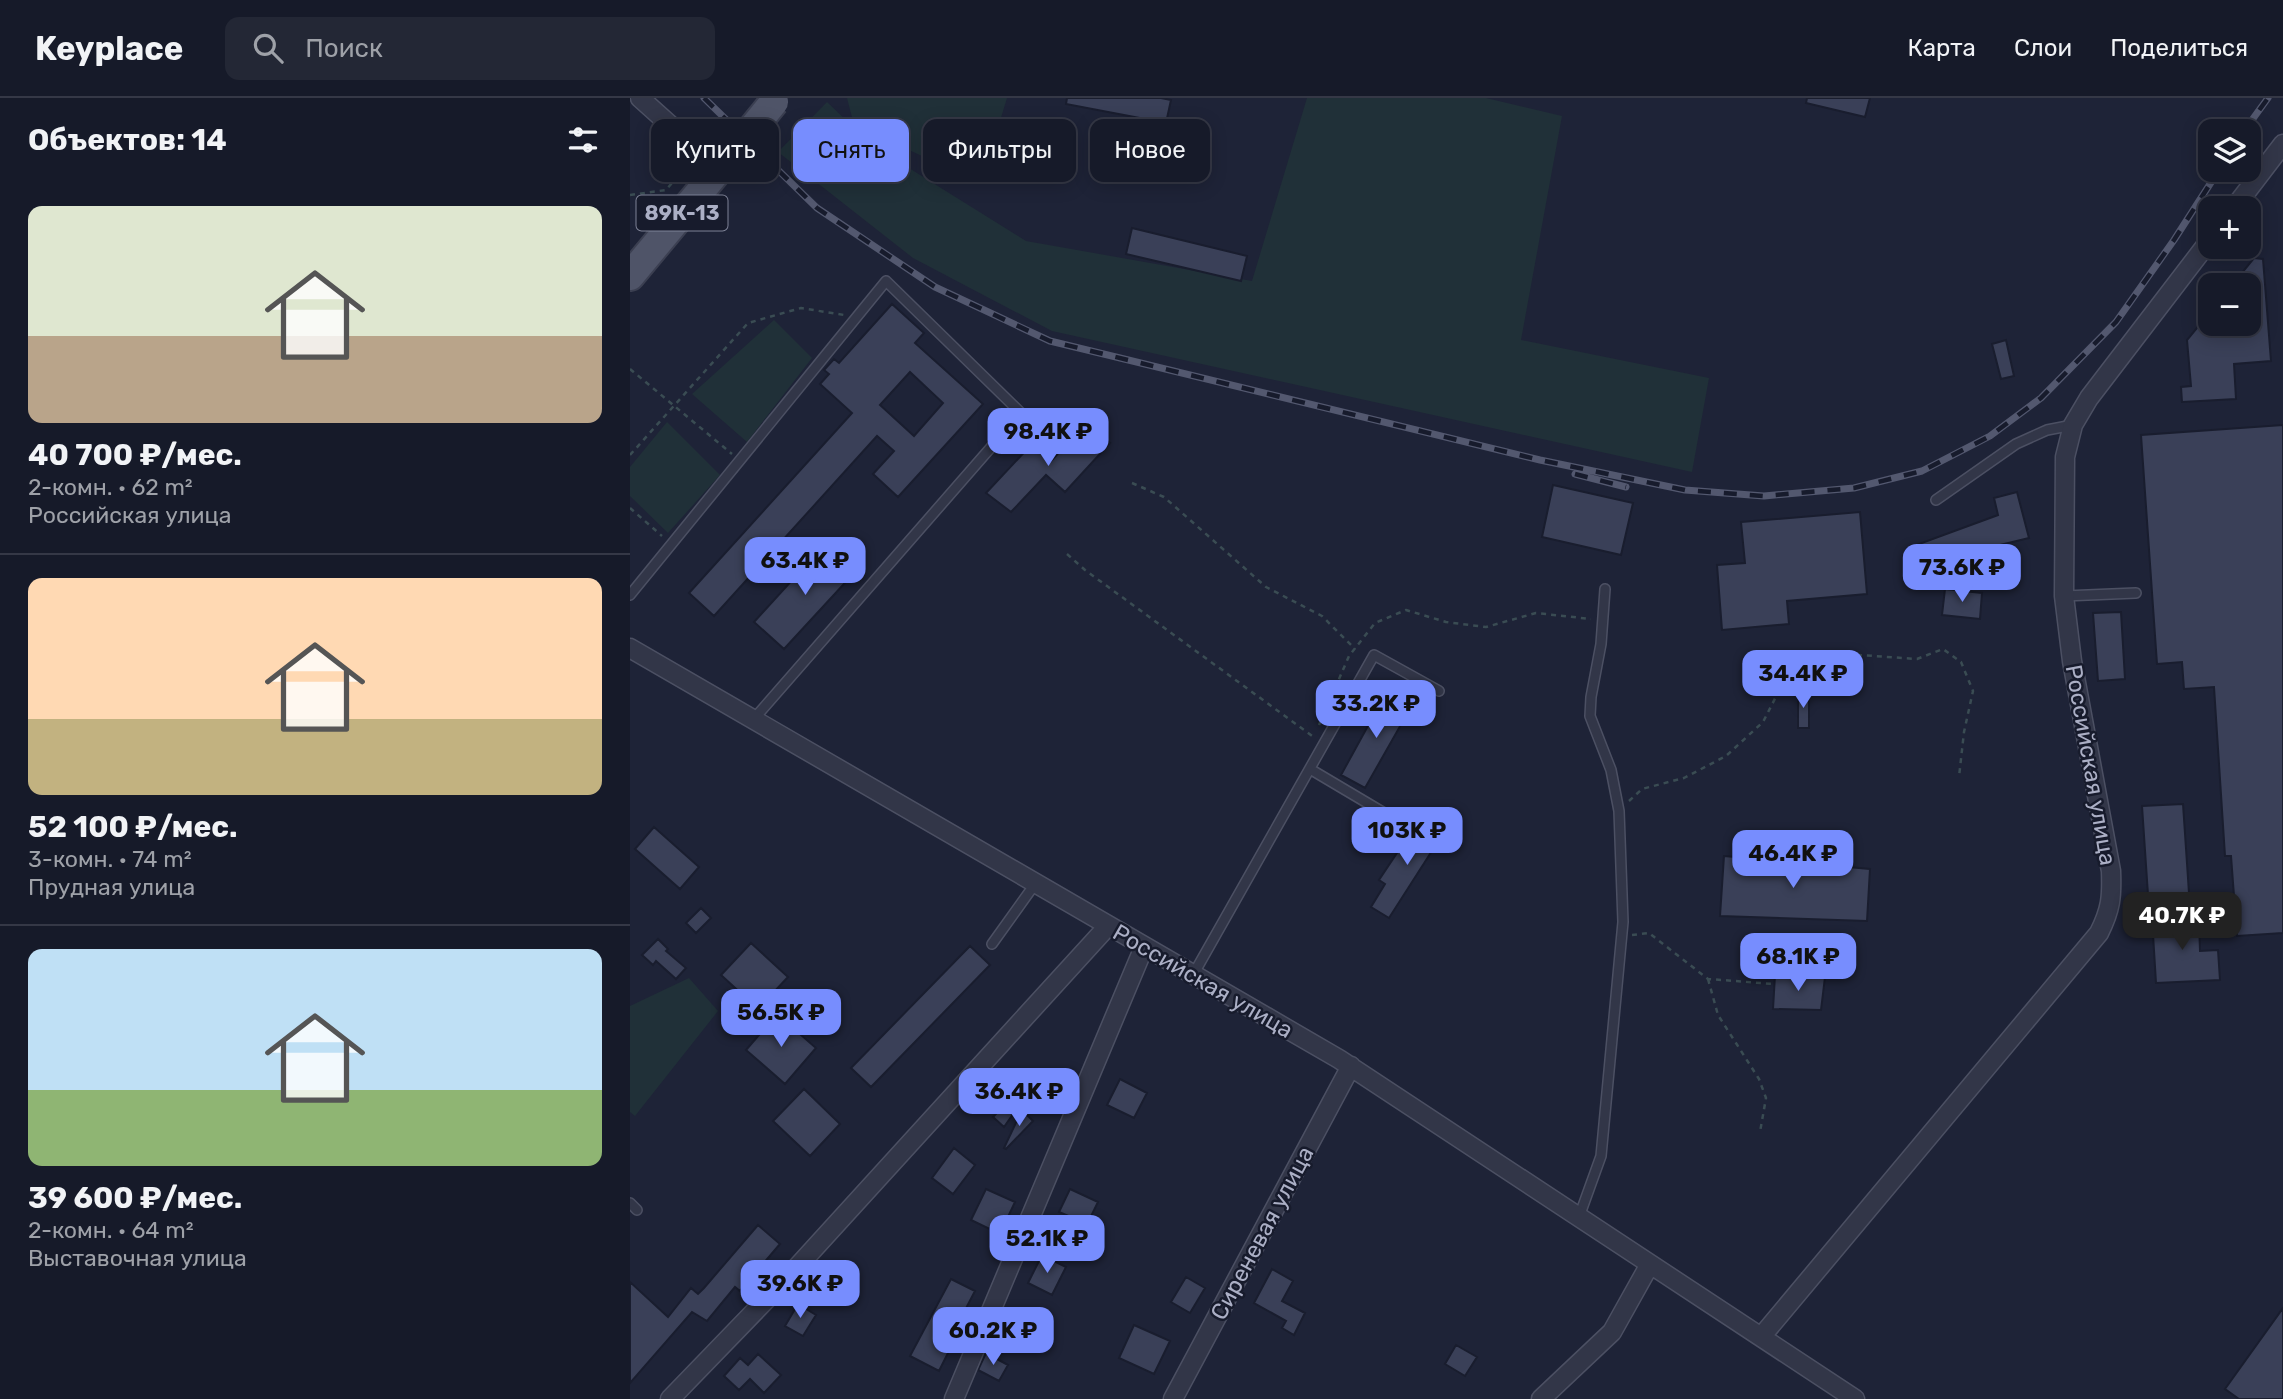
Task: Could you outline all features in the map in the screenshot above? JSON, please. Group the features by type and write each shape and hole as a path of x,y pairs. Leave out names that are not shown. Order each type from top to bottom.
{"main road":[{"name":"89К-13","path":"760,119 775,100"},
{"name":"89К-13","path":"630,276 708,182"}],"street":[{"path":"640,98 663,119"},
{"path":"2243,196 2283,144"},
{"name":"Российская улица","path":"1761,1337 2099,933 2109,911 2112,895 2111,871 2072,661 2064,596 2065,457 2073,425 2090,398 2198,256"},
{"name":"Российская улица","path":"630,648 1350,1066 1855,1399"},
{"path":"670,1399 788,1277 1108,926"},
{"path":"954,1399 1144,947"},
{"name":"Сиреневая улица","path":"1172,1399 1350,1066"},
{"path":"1541,1399 1612,1332 1650,1264"}],"lane":[{"path":"630,595 886,281 1021,413 753,720"},
{"path":"1936,499 2016,444 2047,430 2073,425"},
{"path":"1579,1217 1601,1156 1621,937 1619,811 1611,770 1590,716 1601,644 1605,589"},
{"path":"2064,596 2136,593"},
{"path":"1194,975 1374,655 1439,691"},
{"path":"1310,769 1396,820"},
{"path":"992,944 1035,884"}],"path":[{"path":"630,195 666,190 672,182"},
{"path":"630,455 748,323 801,308 858,317"},
{"path":"630,369 740,461"},
{"path":"1132,482 1164,497 1266,587 1322,616 1355,649"},
{"path":"630,508 671,545"},
{"path":"1067,554 1085,570 1324,745"},
{"path":"1319,725 1349,656 1375,623 1406,610 1446,622 1486,627 1536,613 1572,615 1602,621"},
{"path":"1619,811 1642,789 1684,778 1726,756 1763,722 1784,681 1799,659 1831,653 1917,659 1943,649 1961,662 1973,691 1958,777"},
{"path":"1621,937 1649,933 1708,979 1774,984"},
{"path":"1708,979 1718,1015 1759,1079 1766,1098 1760,1132"}],"shaded area":[{"path":"847,98 1007,98 1001,119 923,119 923,156 909,150 909,119 852,119"},
{"path":"1307,98 1486,98 1562,116 1521,340 1709,378 1692,472 1052,331 913,258 816,182 909,182 909,168 923,177 923,182 931,182 1026,241 1252,281"},
{"path":"827,102 845,119 810,119"},
{"path":"793,137 793,164 779,151"},
{"path":"774,320 812,358 747,442 692,394"},
{"path":"667,422 720,475 668,533 630,496 630,467"},
{"path":"689,978 718,1011 635,1116 630,1112 630,1006"}],"building":[{"path":"1067,98 1171,100 1167,119 1145,119 1066,104"},
{"path":"1807,98 1870,98 1865,117 1806,103"},
{"path":"1132,228 1247,256 1241,281 1126,254"},
{"path":"2253,259 2263,259 2271,361 2234,364 2236,399 2182,402 2181,387 2191,386 2187,340 2198,327 2198,336 2261,336 2261,273 2242,273"},
{"path":"892,304 924,333 915,343 983,404 898,497 873,474 894,451 877,436 714,616 689,593 852,413 820,384 829,374 824,370 834,359 839,363","holes":["910,372 943,403 914,436 880,405"]},
{"path":"2006,340 2014,376 2001,379 1992,344"},
{"path":"1085,424 1110,443 1065,492 1046,475 1011,512 986,493 1032,444 1051,461"},
{"path":"2283,425 2283,933 2237,936 2231,856 2225,856 2214,687 2184,689 2182,662 2157,664 2141,435"},
{"path":"1553,485 1633,503 1621,555 1542,537"},
{"path":"2017,492 2029,538 1992,547 1993,549 1919,576 1908,548 1998,515 1994,498"},
{"path":"1860,512 1867,594 1787,601 1789,624 1722,630 1717,565 1745,563 1741,522"},
{"path":"825,544 855,572 784,649 754,622"},
{"path":"1945,589 1982,593 1980,619 1942,615"},
{"path":"2121,612 2125,679 2098,681 2093,613"},
{"path":"1798,691 1809,691 1809,728 1798,728"},
{"path":"1386,693 1411,707 1365,788 1341,775"},
{"path":"2183,804 2189,893 2148,895 2142,806"},
{"path":"1428,817 1446,829 1389,918 1371,907 1385,884 1379,880 1407,838 1413,842"},
{"path":"654,827 699,867 680,889 635,849"},
{"path":"1724,856 1870,869 1867,921 1720,916"},
{"path":"701,908 711,918 696,933 686,923"},
{"path":"2192,916 2192,920 2199,920 2200,951 2218,950 2220,980 2156,983 2152,918"},
{"path":"658,939 668,949 666,951 686,968 676,979 656,961 653,965 642,955"},
{"path":"751,943 788,977 758,1009 721,975"},
{"path":"970,946 990,965 871,1087 851,1068"},
{"path":"1775,975 1825,977 1821,1010 1773,1009"},
{"path":"777,1014 816,1048 785,1084 746,1050"},
{"path":"1120,1079 1147,1093 1134,1118 1107,1105"},
{"path":"804,1089 840,1124 810,1156 773,1121"},
{"path":"1010,1099 1018,1107 1004,1127 993,1117"},
{"path":"1022,1110 1033,1121 1006,1149 1004,1148"},
{"path":"954,1148 975,1165 953,1194 932,1178"},
{"path":"986,1189 1015,1202 1000,1234 971,1220"},
{"path":"1070,1189 1098,1202 1079,1241 1064,1234 1071,1217 1059,1212"},
{"path":"758,1225 780,1244 740,1291 735,1287 707,1321 692,1312 630,1383 630,1282 668,1317 691,1288 698,1294 704,1288"},
{"path":"1042,1255 1066,1267 1052,1295 1028,1283"},
{"path":"1272,1269 1293,1281 1282,1301 1305,1313 1294,1335 1282,1328 1286,1321 1254,1303"},
{"path":"1186,1277 1205,1288 1190,1313 1171,1302"},
{"path":"951,1279 975,1291 950,1339 954,1341 939,1371 910,1356"},
{"path":"798,1304 816,1315 803,1336 785,1326"},
{"path":"2283,1308 2283,1399 2239,1399 2225,1389"},
{"path":"1134,1325 1170,1341 1154,1374 1119,1358"},
{"path":"1456,1345 1477,1357 1465,1376 1445,1364"},
{"path":"986,1353 1008,1365 999,1381 978,1370"},
{"path":"758,1354 781,1375 764,1393 750,1379 739,1390 724,1376 740,1358 748,1365"}],"railway":[{"path":"704,98 817,208 935,287 1050,341 1540,460 1685,490 1764,496 1854,488 1922,471 1990,436 2041,398 2116,322 2211,182"},
{"path":"2253,119 2268,98"},
{"path":"1575,474 1626,487"}]}
